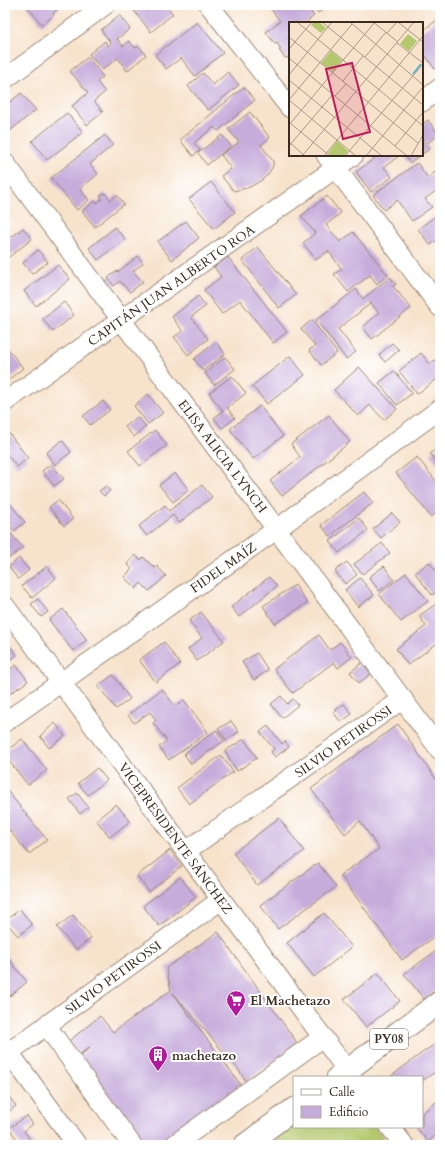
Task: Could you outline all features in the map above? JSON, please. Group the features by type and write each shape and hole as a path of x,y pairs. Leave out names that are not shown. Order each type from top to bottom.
{"highway":[{"name":"PY08","path":"346,1075 440,1002"},
{"path":"245,1145 293,1110"}],"street":[{"path":"5,79 105,5"},
{"path":"209,5 289,107"},
{"path":"423,101 440,88"},
{"name":"CAPITÁN JUAN ALBERTO ROA","path":"5,402 121,319 332,162 351,156"},
{"path":"332,162 440,307"},
{"name":"ELISA ALICIA LYNCH","path":"5,163 403,699 437,740"},
{"name":"FIDEL MAÍZ","path":"5,722 277,529 440,409"},
{"name":"VICEPRESIDENTE SÁNCHEZ","path":"5,606 322,1037 346,1075"},
{"name":"SILVIO PETIROSSI","path":"186,851 403,699"},
{"name":"SILVIO PETIROSSI","path":"6,1051 46,1025 221,900"},
{"path":"46,1025 132,1145"},
{"path":"174,1145 322,1037"},
{"path":"6,1051 77,1145"},
{"path":"391,1128 404,1145"}],"green space":[{"path":"293,1127 293,1128 376,1128 389,1145 269,1145"}],"building":[{"path":"26,5 63,5 42,25"},
{"path":"142,5 165,5 173,14 151,32 134,11"},
{"path":"268,5 306,5 314,16 306,22 289,22 289,60 287,57 285,58 279,50 281,49 277,43 275,44 266,32 280,21"},
{"path":"312,5 330,5 318,13"},
{"path":"119,15 130,29 117,39 123,46 129,41 135,48 139,46 146,55 127,71 118,58 102,70 89,54 105,41 108,46 111,43 101,30"},
{"path":"440,18 440,66 435,69 423,52 423,30"},
{"path":"197,22 223,53 195,76 181,58 166,69 155,55"},
{"path":"88,57 103,77 97,82 105,92 94,101 103,112 87,125 72,106 88,93 70,71"},
{"path":"228,72 239,85 208,110 188,86 203,73 213,85"},
{"path":"244,87 255,100 218,131 214,127 194,143 200,150 193,156 180,140"},
{"path":"21,93 36,110 6,134 5,106"},
{"path":"250,112 270,138 261,145 273,161 273,166 262,180 250,187 234,191 221,176 231,168 221,155 239,142 228,129"},
{"path":"67,113 83,132 47,160 32,141"},
{"path":"428,120 439,135 426,144 430,149 423,153 423,123"},
{"path":"105,135 113,145 90,164 98,174 80,189 89,200 77,210 51,178"},
{"path":"222,135 231,146 207,165 198,153"},
{"path":"378,156 399,156 384,167 392,177 371,192 356,172"},
{"path":"405,156 420,156 410,163"},
{"path":"417,163 428,178 435,172 440,179 440,188 425,199 432,207 412,221 397,200 384,210 373,195"},
{"path":"211,182 235,212 214,229 189,199"},
{"path":"105,193 111,200 117,195 124,204 95,227 82,211 95,201 97,203 102,199 100,196"},
{"path":"327,196 341,213 326,225 340,242 353,232 388,275 377,284 370,275 348,292 334,274 342,269 328,251 316,260 303,243 315,233 301,216"},
{"path":"440,213 440,238 430,245 418,229"},
{"path":"186,221 199,238 172,260 157,242"},
{"path":"115,227 125,239 98,260 89,248"},
{"path":"23,228 32,239 5,260 5,242"},
{"path":"258,247 296,295 279,308 242,260"},
{"path":"38,250 48,262 32,274 23,263"},
{"path":"138,256 143,263 133,271 143,282 130,292 120,281 114,286 108,278"},
{"path":"228,257 287,332 273,343 240,300 222,314 204,290 221,277 214,267"},
{"path":"58,265 70,279 36,306 24,291"},
{"path":"390,277 396,284 393,286 411,308 372,339 363,327 379,313 371,303 338,329 356,352 346,359 316,320 356,289 363,299"},
{"path":"198,296 206,306 191,317 208,339 188,355 174,337 183,331 172,317"},
{"path":"64,302 74,315 53,332 43,319"},
{"path":"312,320 337,353 321,365 309,350 315,346 301,329"},
{"path":"216,342 225,354 203,371 194,359"},
{"path":"392,343 399,350 385,362 379,355"},
{"path":"5,345 23,368 8,380 5,376"},
{"path":"421,353 430,364 440,356 440,377 417,394 399,371"},
{"path":"290,356 305,375 267,404 252,386"},
{"path":"225,357 235,369 214,385 205,373"},
{"path":"359,367 397,409 384,420 370,405 358,416 334,390"},
{"path":"394,371 412,393 397,405 379,383"},
{"path":"232,376 246,393 227,408 235,418 222,428 214,418 223,411 209,393"},
{"path":"148,394 163,413 148,424 134,406"},
{"path":"103,401 110,410 90,425 83,416"},
{"path":"260,406 283,436 253,459 230,429"},
{"path":"329,415 350,442 282,496 270,481 300,457 291,444"},
{"path":"137,417 146,426 134,437 125,427"},
{"path":"155,430 167,445 140,466 128,451"},
{"path":"8,432 28,458 17,467 5,452 5,434"},
{"path":"62,440 71,452 55,465 46,453"},
{"path":"440,445 440,466 430,454"},
{"path":"417,457 440,486 440,510 431,517 396,473"},
{"path":"51,464 64,479 54,486 42,471"},
{"path":"175,473 189,490 173,502 159,485"},
{"path":"202,485 212,497 179,523 173,515 147,536 139,526 165,505 169,511"},
{"path":"106,486 110,491 104,496 99,491"},
{"path":"364,492 373,503 330,536 321,525"},
{"path":"5,499 25,522 14,531 5,520"},
{"path":"58,500 73,519 64,526 49,507"},
{"path":"392,513 400,522 381,538 373,529"},
{"path":"359,518 368,530 339,553 330,541"},
{"path":"9,531 23,548 5,561 5,534"},
{"path":"382,543 390,553 363,574 354,564"},
{"path":"135,555 141,560 143,557 155,568 157,566 166,576 149,591 141,583 136,589 124,577 132,569 127,564"},
{"path":"19,558 29,570 18,579 9,567"},
{"path":"347,562 357,575 345,584 335,571"},
{"path":"429,562 440,576 440,589 432,595 415,573"},
{"path":"47,566 56,578 32,598 22,586"},
{"path":"384,566 394,580 379,591 369,577"},
{"path":"406,573 428,601 401,622 379,594"},
{"path":"269,577 277,586 239,617 231,607"},
{"path":"360,578 374,595 358,607 345,590"},
{"path":"295,585 307,603 275,624 263,606"},
{"path":"38,599 48,612 41,617 31,604"},
{"path":"440,601 440,641 408,665 396,649 426,626 419,616"},
{"path":"63,609 87,640 73,651 49,620"},
{"path":"201,612 224,641 197,661 188,649 202,638 189,621"},
{"path":"319,635 330,650 340,642 352,657 338,668 334,662 293,693 274,669"},
{"path":"5,640 17,655 5,665"},
{"path":"164,642 180,664 156,682 139,660"},
{"path":"257,653 268,670 254,680 242,662"},
{"path":"363,662 372,673 359,683 350,672"},
{"path":"16,665 28,681 5,697 5,673"},
{"path":"113,675 130,699 116,709 98,686"},
{"path":"162,689 175,706 184,700 208,732 169,760 159,747 167,741 153,723 156,720 150,712 134,723 128,715"},
{"path":"281,696 287,704 293,699 298,705 282,718 271,704"},
{"path":"344,704 352,714 341,722 333,712"},
{"path":"231,721 239,732 226,740 218,729"},
{"path":"55,723 65,736 49,748 40,736"},
{"path":"398,724 440,785 440,933 402,960 340,875 379,849 360,821 345,834 311,789"},
{"path":"268,726 282,744 285,741 289,747 275,757 271,752 274,749 260,732"},
{"path":"216,730 224,741 191,764 184,754"},
{"path":"22,739 47,770 28,785 5,756 5,752"},
{"path":"244,739 257,758 237,771 225,751"},
{"path":"221,755 233,772 189,804 177,788"},
{"path":"97,768 107,780 88,795 78,783"},
{"path":"5,788 47,840 29,854 5,825"},
{"path":"77,793 88,807 80,814 69,799"},
{"path":"116,804 130,821 110,837 96,820"},
{"path":"279,818 304,851 257,885 233,853"},
{"path":"170,850 182,866 149,892 137,876"},
{"path":"318,863 336,887 278,929 260,905"},
{"path":"180,877 196,897 159,926 143,906"},
{"path":"20,909 32,925 18,936 5,921"},
{"path":"324,913 352,947 314,977 287,943"},
{"path":"73,915 91,938 76,950 57,927"},
{"path":"218,932 298,1044 246,1081 238,1069 173,993 241,1085 158,1145 139,1145 76,1058 69,1041 100,1016 113,1032 171,990 166,968","holes":["89,1047 90,1048 76,1058"]},
{"path":"440,948 440,987 424,999 404,974"},
{"path":"5,954 27,982 10,996 5,990"},
{"path":"378,973 400,1001 366,1027 344,999"},
{"path":"440,1041 440,1069 423,1080 423,1076 391,1076"},
{"path":"5,1091 16,1106 5,1115"},
{"path":"440,1099 440,1132 428,1142 417,1128 423,1128 423,1112"},
{"path":"27,1116 33,1124 24,1131 34,1145 21,1145 9,1128"}],"place":[{"name":"El Machetazo","path":"236,1017"},
{"name":"machetazo","path":"158,1072"}]}
